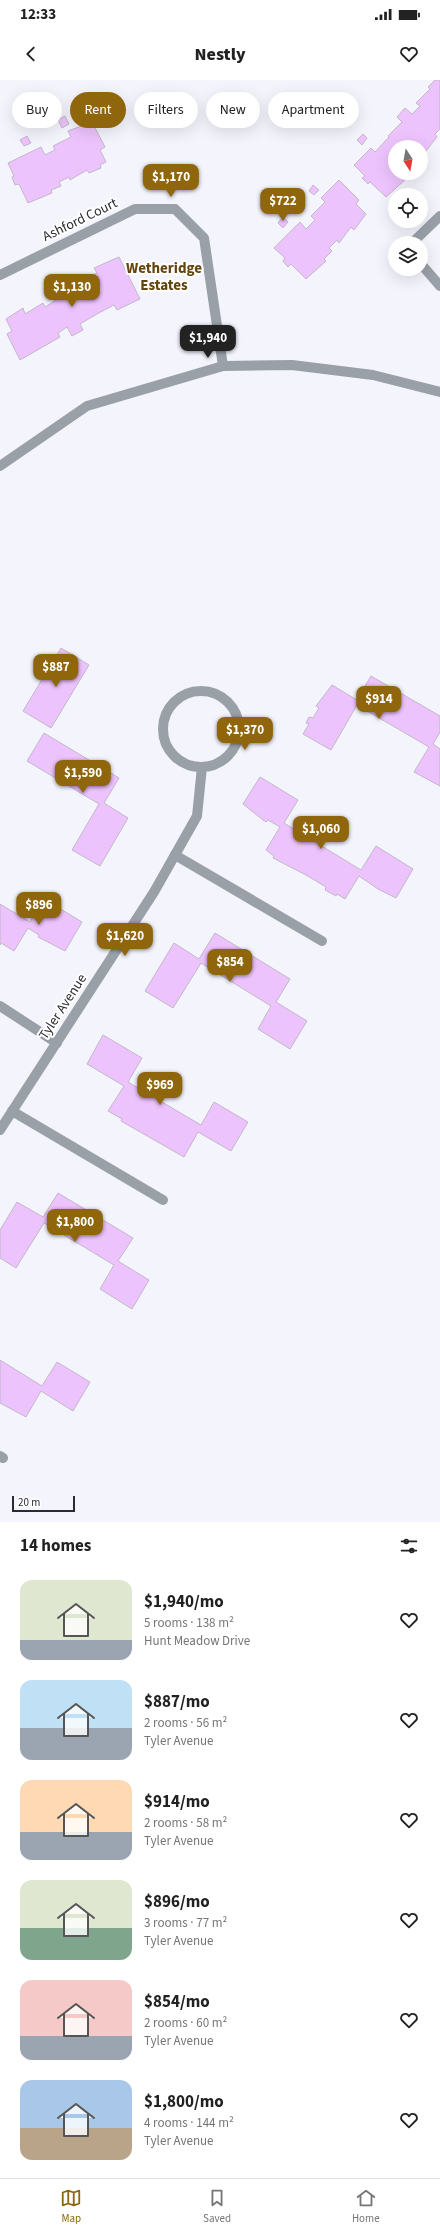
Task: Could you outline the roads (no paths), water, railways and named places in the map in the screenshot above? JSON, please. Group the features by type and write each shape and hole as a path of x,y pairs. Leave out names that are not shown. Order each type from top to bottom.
{"street":[{"name":"Ashford Court","path":"0,275 134,209 175,209 204,238 223,366"},
{"path":"419,236 440,216"},
{"path":"428,272 440,286"},
{"path":"0,466 87,406 223,366 292,365 373,375 440,392"},
{"path":"198,692 211,692 231,705 237,716 240,728 238,740 232,751 224,760 214,765 202,767 189,765 178,759 169,749 164,737 164,725 168,712 175,702 186,695 198,692"},
{"name":"Tyler Avenue","path":"0,1130 154,892 198,816 202,767"},
{"path":"175,855 322,941"},
{"path":"0,1006 57,1043"},
{"path":"12,1111 163,1200"}],"district":[{"name":"Wetheridge Estates","path":"164,276"}]}
